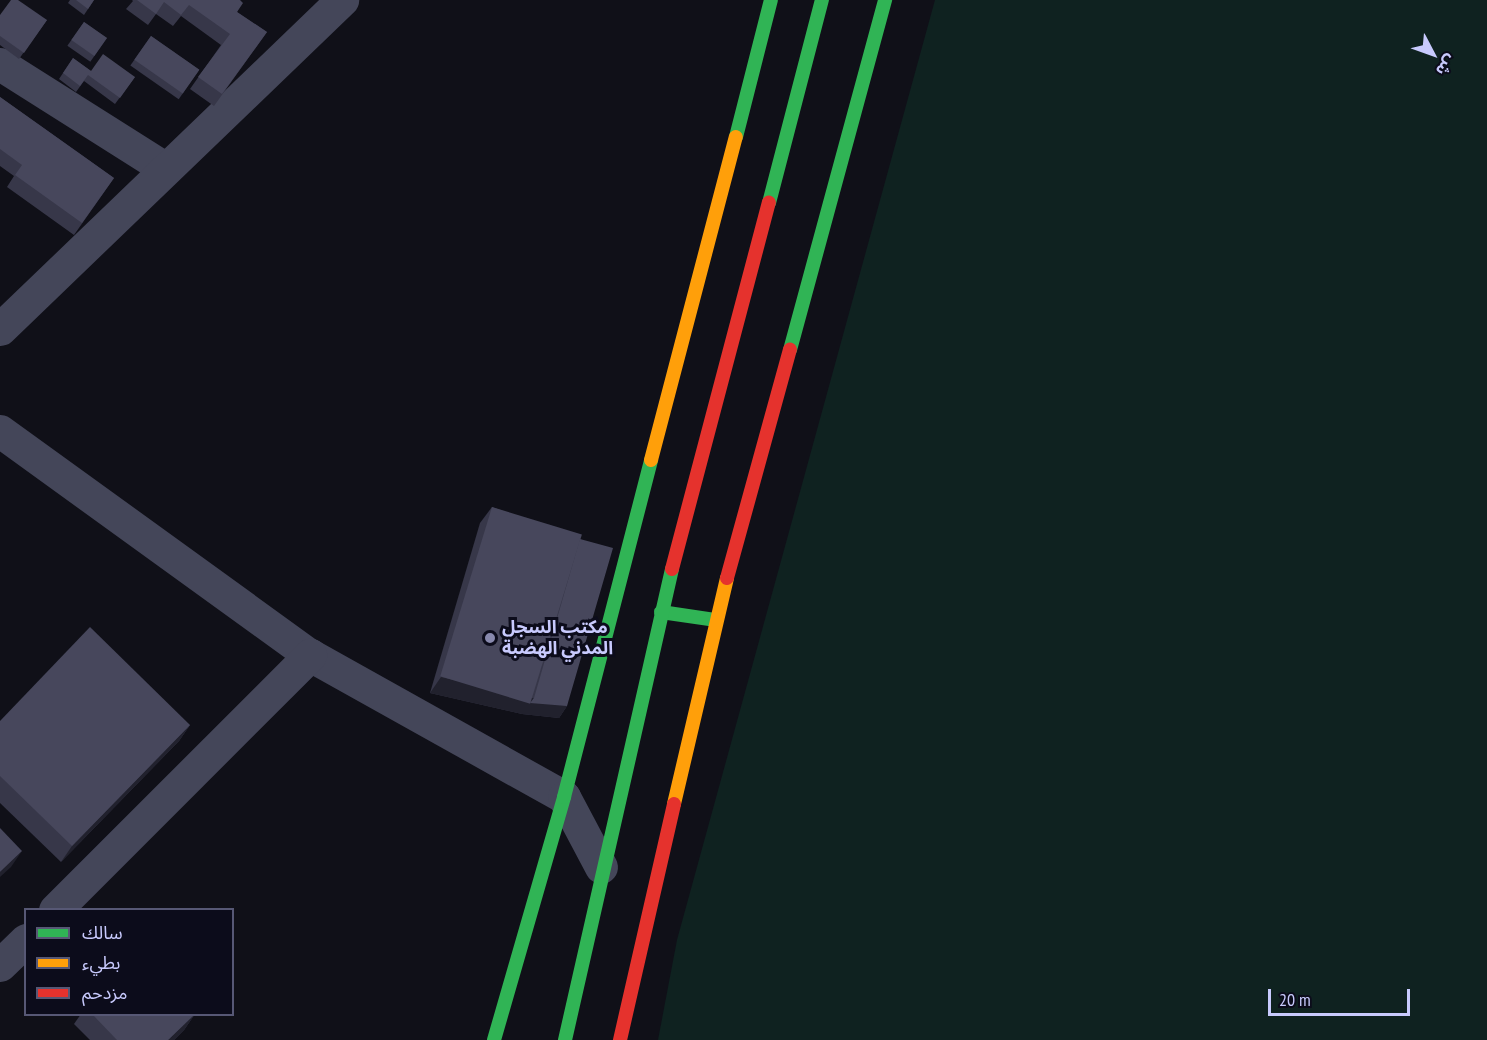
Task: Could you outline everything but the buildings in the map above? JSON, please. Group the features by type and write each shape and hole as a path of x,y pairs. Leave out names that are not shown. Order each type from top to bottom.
{"main road":[{"path":"494,1040 564,797 771,0"},
{"path":"565,1040 601,867 661,612 822,0"},
{"path":"620,1040 716,620 885,0"},
{"path":"661,612 716,620"}],"street":[{"path":"0,329 166,169 334,2"},
{"path":"0,63 166,169"},
{"path":"0,431 310,655 564,797 601,867"},
{"path":"57,908 310,655"},
{"path":"0,965 24,941"}],"green space":[{"path":"935,0 1487,0 1487,1040 658,1040 677,940"}],"traffic: fast":[{"path":"736,137 771,0"},
{"path":"769,203 822,0"},
{"path":"790,350 885,0"},
{"path":"494,1040 564,797 651,460"},
{"path":"565,1040 672,569"},
{"path":"661,612 716,620"}],"traffic: slow":[{"path":"651,460 736,137"},
{"path":"674,804 727,578"}],"traffic: jam":[{"path":"672,569 769,203"},
{"path":"727,578 790,350"},
{"path":"620,1040 674,804"}],"place":[{"name":"مكتب السجل المدني الهضبة","path":"490,638"}]}
